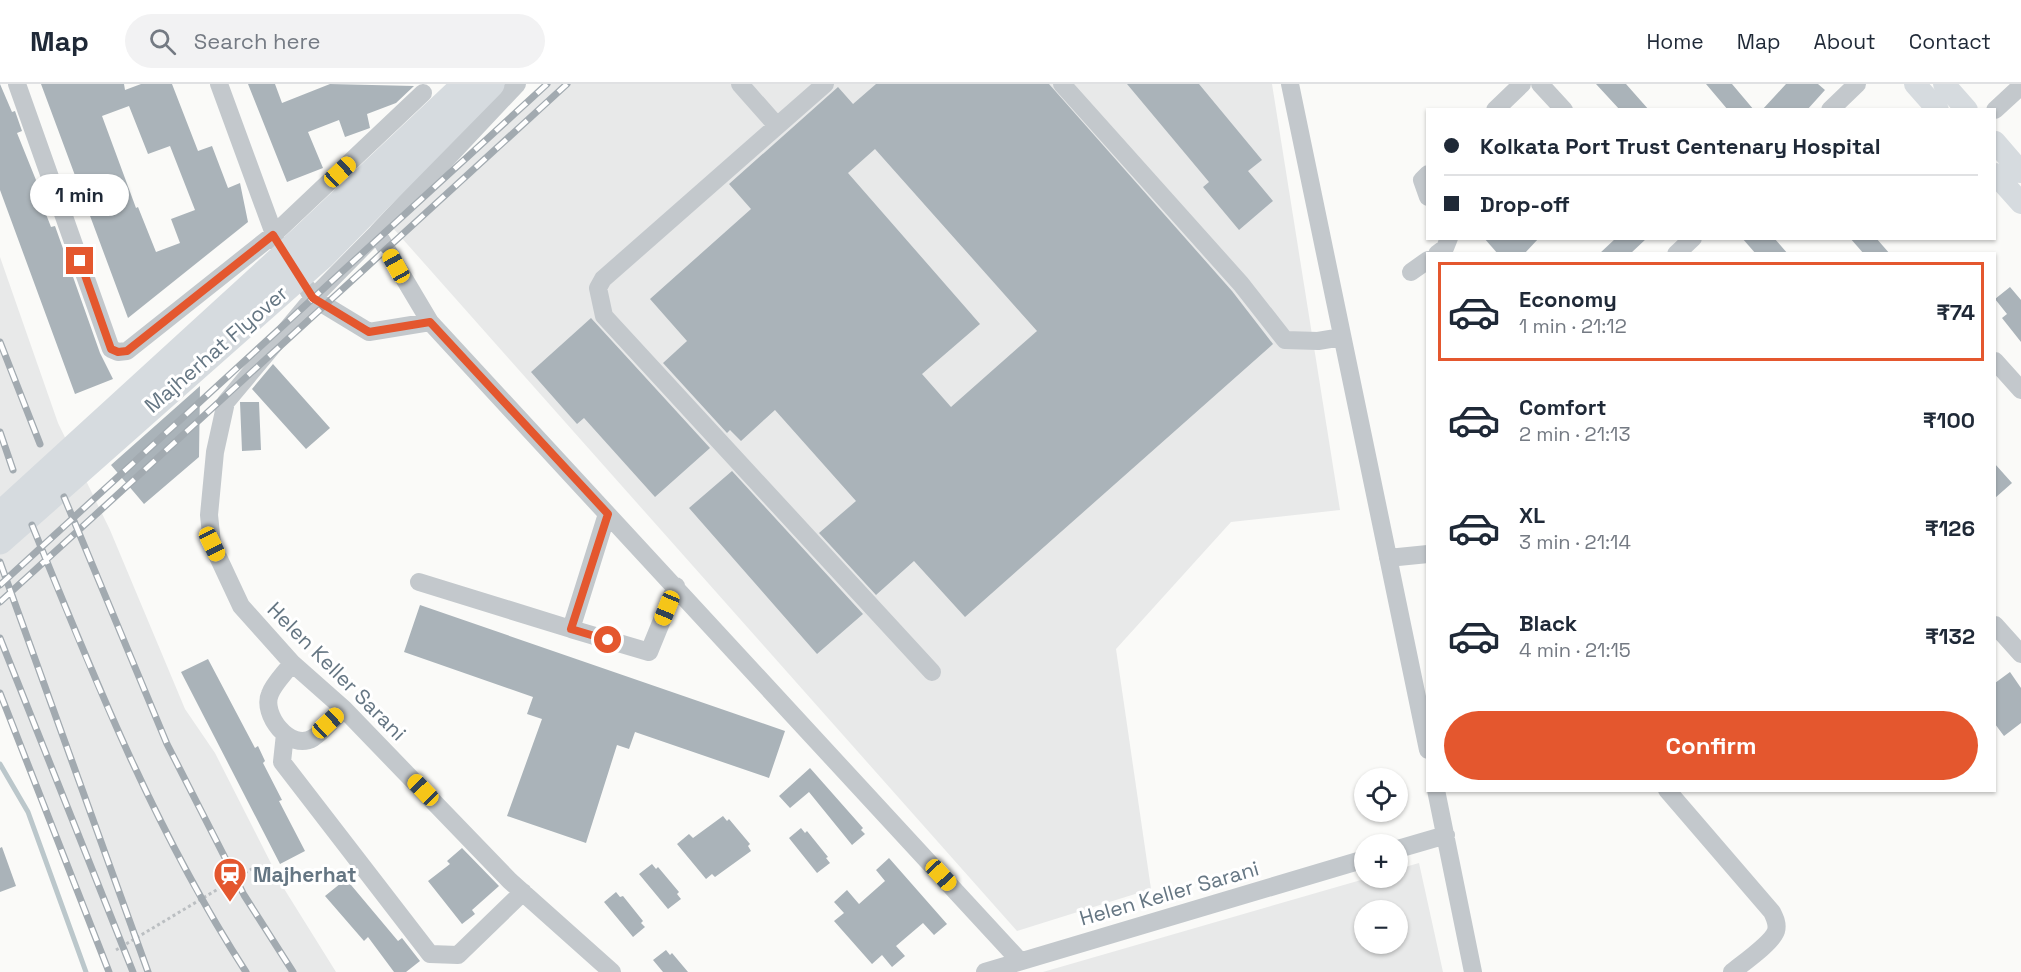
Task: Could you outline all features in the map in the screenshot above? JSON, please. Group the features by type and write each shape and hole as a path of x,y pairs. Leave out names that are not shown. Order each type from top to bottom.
{"highway":[{"path":"433,103 466,84"},
{"path":"433,103 491,84"},
{"name":"Majherhat Flyover","path":"0,541 312,248 433,103"},
{"name":"Majherhat Flyover","path":"0,515 312,248"}],"main road":[{"path":"1915,84 1936,108"},
{"path":"1944,84 1964,108"},
{"path":"1996,143 2021,172"},
{"path":"1996,175 2021,203"}],"street":[{"path":"17,84 111,349 118,352 127,351 273,235 433,103"},
{"path":"219,84 273,235 313,298 369,332 430,322"},
{"name":"Helen Keller Sarani","path":"517,84 313,298 226,402 214,452 209,515 212,544 242,606 292,663 344,709 523,892 612,972"},
{"path":"740,84 777,126"},
{"path":"825,84 603,279 598,288 599,300 604,316 932,672"},
{"path":"1062,84 1241,284 1285,340 1318,341 1342,337"},
{"path":"1290,84 1426,740"},
{"path":"1497,108 1522,84"},
{"path":"1540,84 1562,108"},
{"path":"1832,108 1857,84"},
{"path":"1996,110 2021,86"},
{"path":"1426,176 1422,180 1426,191"},
{"path":"377,233 430,322 1019,960"},
{"path":"1440,252 1445,248 1448,240"},
{"path":"1411,272 1426,261"},
{"path":"1996,362 2021,390"},
{"path":"571,629 608,514"},
{"path":"1388,558 1426,555"},
{"path":"419,582 649,652 676,586"},
{"path":"1996,625 2021,654"},
{"path":"292,663 270,694 267,709 276,725 285,734 294,740 305,741 313,738 344,709"},
{"path":"285,734 282,762 430,954 458,955 523,892"},
{"path":"1436,792 1473,972"},
{"path":"1669,792 1761,898 1776,921 1776,932 1768,942 1732,972"},
{"path":"1408,846 1446,835"},
{"name":"Helen Keller Sarani","path":"986,972 1019,960 1354,862"}],"path":[{"path":"116,950 260,864"}],"shaded area":[{"path":"550,84 1272,84 1340,510 1231,522 1116,649 1151,889 1017,931 392,227"},
{"path":"0,257 58,423 110,530 185,709 215,753 283,887 336,972 109,972 0,692"},
{"path":"1419,863 1443,972 1043,972 1354,882 1354,888 1408,888 1408,866"}],"building":[{"path":"0,84 12,112 15,111 22,131 17,133 40,190 37,191 51,227 55,226 100,353 113,379 75,394 0,190"},
{"path":"41,84 124,84 125,90 141,84 172,84 198,151 212,146 228,188 240,183 248,222 128,318","holes":["129,106 148,154 170,146 195,210 171,219 180,243 156,252 138,207 136,208 102,116"]},
{"path":"248,84 275,84 282,103 330,84 414,86 396,103 367,114 370,128 345,137 339,120 308,132 323,168 287,182"},
{"path":"876,84 1049,84 1232,291 1273,344 965,617 914,561 876,595 819,533 856,501 775,410 741,441 730,430 727,433 663,363 687,341 650,299 751,209 729,184 838,87 853,104","holes":["875,149 1037,331 951,407 922,374 980,324 848,173"]},
{"path":"1127,84 1199,84 1262,160 1248,171 1273,201 1239,230 1203,187 1209,182"},
{"path":"1596,84 1626,84 1647,108 1618,108"},
{"path":"1706,84 1732,84 1752,108 1726,108"},
{"path":"1786,84 1818,84 1825,90 1809,108 1764,108"},
{"path":"1486,240 1537,240 1526,252 1496,252"},
{"path":"1614,240 1645,240 1632,252 1601,252"},
{"path":"1744,240 1776,240 1786,252 1754,252"},
{"path":"1852,240 1878,240 1888,252 1862,252"},
{"path":"2010,287 2021,300 2021,342 2002,318 2007,314 1996,298"},
{"path":"591,318 710,448 655,497 584,418 577,424 531,372"},
{"path":"273,364 330,428 306,449 252,389"},
{"path":"200,386 199,457 144,504 111,465"},
{"path":"240,402 259,402 261,450 242,451"},
{"path":"1996,465 2012,483 1996,497"},
{"path":"732,471 863,614 817,654 689,508"},
{"path":"420,605 785,731 769,778 635,732 629,749 617,745 586,843 507,816 542,719 527,714 533,697 404,652"},
{"path":"208,659 255,748 258,746 265,761 263,763 282,800 279,801 305,851 280,864 181,672"},
{"path":"2010,672 2021,688 2021,723 2004,736 1996,725 1996,682"},
{"path":"810,768 863,828 861,830 865,834 852,845 809,792 790,808 779,796"},
{"path":"723,816 727,821 729,819 750,844 748,846 751,851 715,877 712,874 706,879 677,844 689,834 693,838"},
{"path":"801,828 805,833 807,831 828,857 826,858 830,863 817,873 789,838"},
{"path":"2,847 16,886 0,892 0,848"},
{"path":"462,848 499,886 472,910 475,914 462,924 428,881 450,864 447,861"},
{"path":"889,858 947,924 934,935 923,923 896,946 905,956 892,967 882,955 872,964 834,921 844,913 834,902 847,890 859,904 885,881 876,870"},
{"path":"652,864 656,869 658,867 679,892 677,894 681,899 668,909 639,874"},
{"path":"346,879 398,941 402,938 420,961 406,972 394,972 368,937 364,941 325,896"},
{"path":"616,892 620,897 623,896 643,921 641,923 645,927 633,937 604,902"},
{"path":"666,950 670,955 672,953 688,972 663,972 653,960"}],"waterway":[{"path":"0,764 28,812 86,972"}],"railway":[{"path":"0,585 547,84"},
{"path":"0,602 567,84"},
{"path":"0,342 40,444"},
{"path":"0,432 13,470"},
{"path":"64,497 167,744 244,895 293,972"},
{"path":"32,525 128,754 183,865 246,972"},
{"path":"0,562 148,972"},
{"path":"0,638 133,972"},
{"path":"0,693 109,972"}],"place":[{"name":"Majherhat","path":"230,903"}],"route":[{"path":"80,261 111,349 118,352 127,351 273,235 313,298 369,332 430,322 608,514 571,629 608,640"}]}
